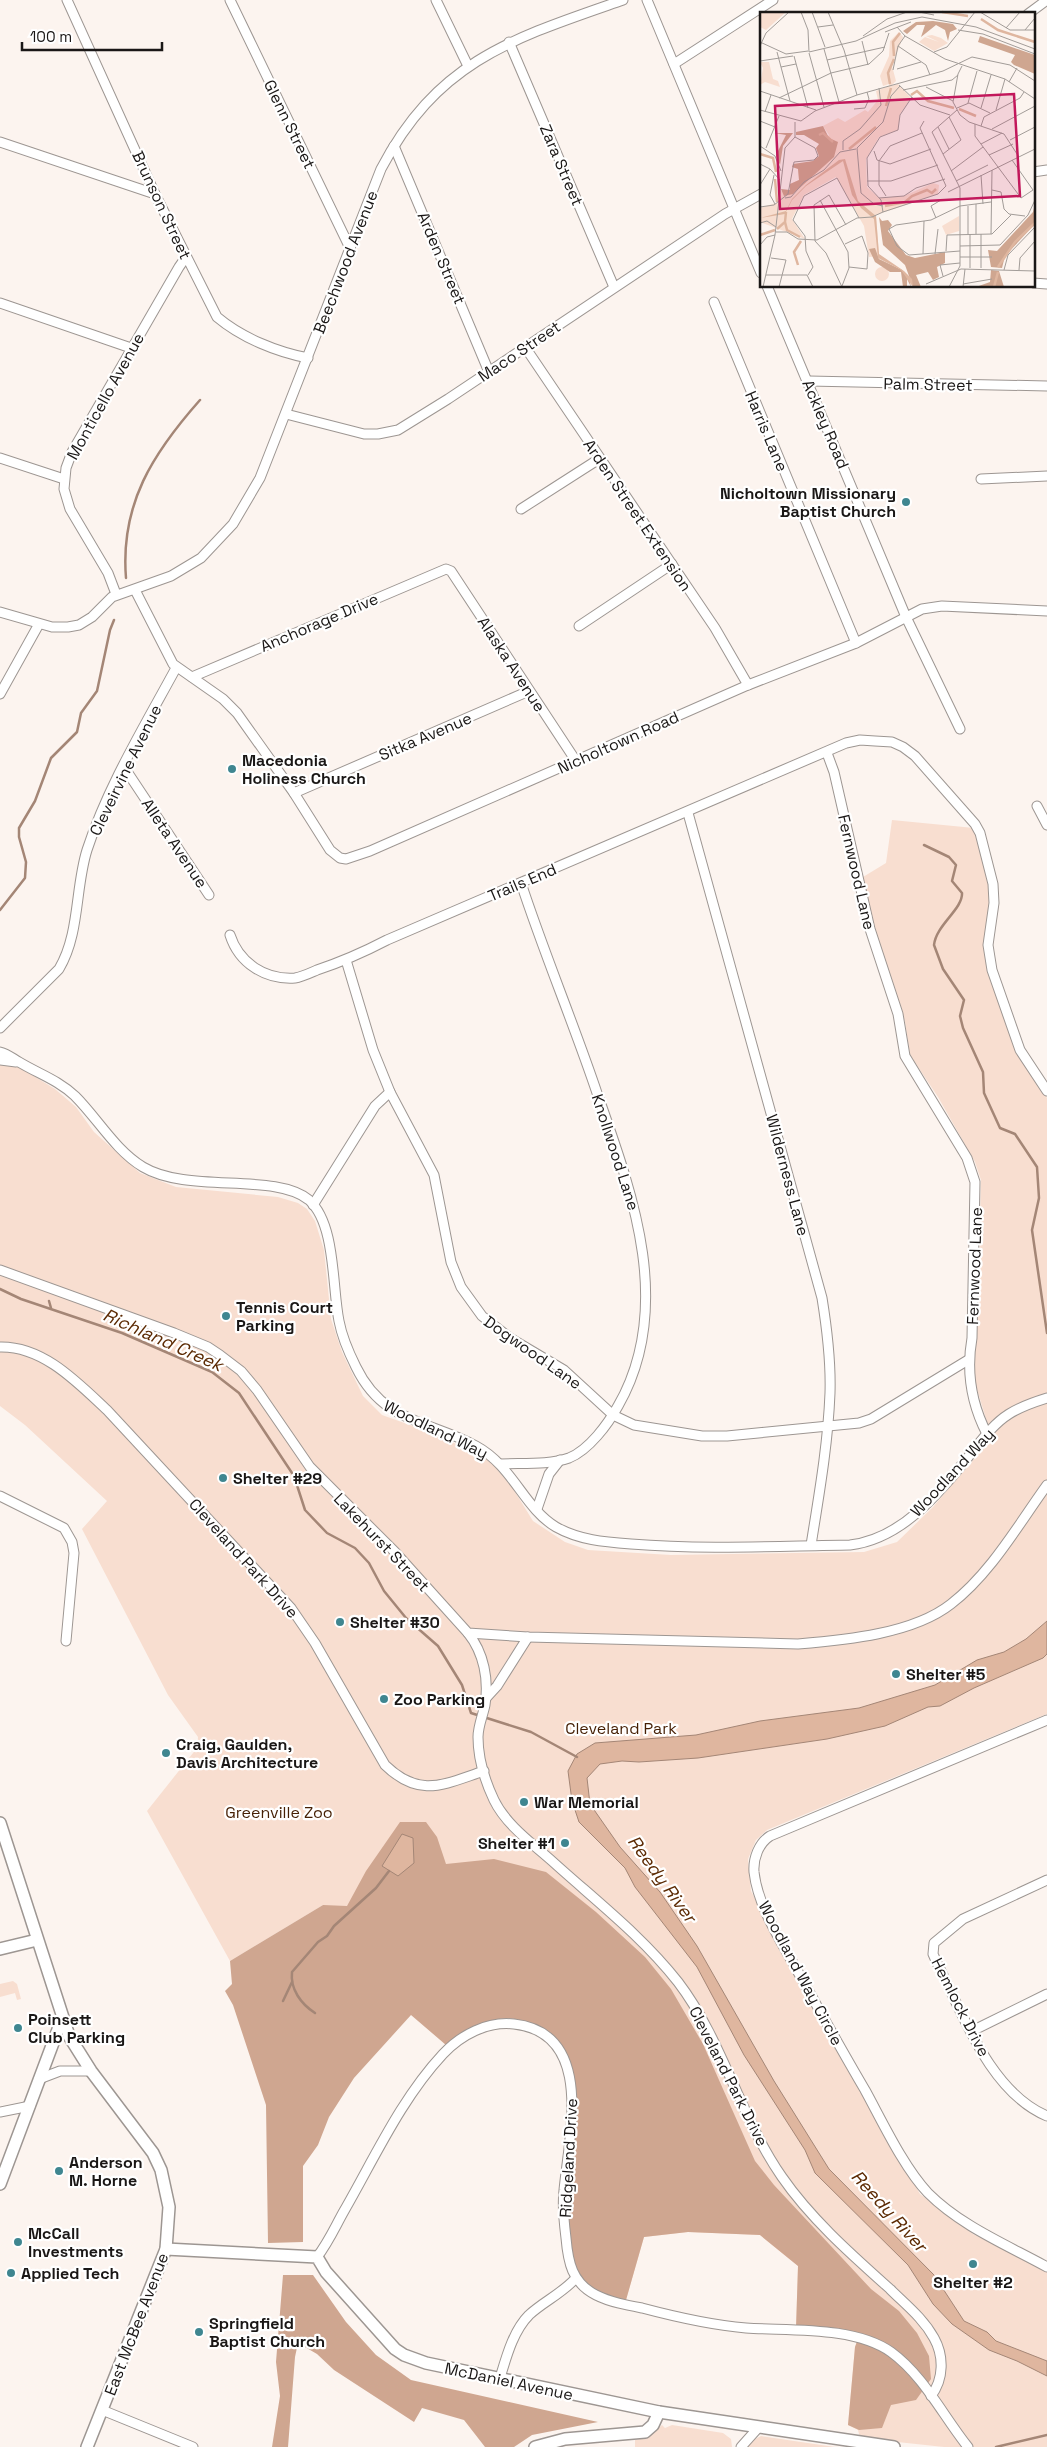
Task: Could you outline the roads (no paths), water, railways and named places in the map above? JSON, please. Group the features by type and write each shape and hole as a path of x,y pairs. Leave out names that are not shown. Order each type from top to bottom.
{"street":[{"name":"Brunson Street","path":"68,0 155,194 213,310 224,323 247,336 289,354 308,358"},
{"name":"Glenn Street","path":"230,0 350,248"},
{"path":"436,0 468,66"},
{"name":"Beechwood Avenue","path":"116,594 136,590 186,568 201,558 222,536 242,510 260,478 381,169 402,132 426,103 468,66 509,42 536,30 623,0"},
{"path":"647,0 760,269"},
{"path":"674,64 773,0"},
{"path":"1031,12 1047,0"},
{"name":"Zara Street","path":"509,42 614,287"},
{"path":"0,142 155,194"},
{"name":"Arden Street","path":"394,146 489,372"},
{"path":"1034,172 1047,170"},
{"name":"Maco Street","path":"286,414 364,434 384,433 405,426 725,214 760,195"},
{"name":"Monticello Avenue","path":"116,594 108,573 65,498 64,479 72,452 97,411 130,348 178,267 186,258"},
{"path":"1034,283 1047,284"},
{"name":"Ackley Road","path":"768,288 809,381 906,617 960,729"},
{"name":"Harris Lane","path":"714,302 856,643"},
{"path":"0,303 130,348"},
{"name":"Arden Street Extension","path":"526,347 599,459 715,628 748,685"},
{"name":"Palm Street","path":"809,381 1047,386"},
{"path":"0,458 64,479"},
{"path":"521,509 599,459"},
{"path":"981,479 1047,476"},
{"path":"579,626 672,564"},
{"name":"Anchorage Drive","path":"192,677 446,569"},
{"name":"Alaska Avenue","path":"446,569 451,571 576,761"},
{"path":"136,590 176,668 223,699 237,713 294,793"},
{"path":"0,612 39,624 68,628 80,625 116,594"},
{"name":"Nicholtown Road","path":"294,793 330,850 340,858 354,857 748,685 856,643 931,606 1047,611"},
{"path":"0,694 39,624"},
{"name":"Cleveirvine Avenue","path":"0,1028 64,960 68,951 87,851 100,816 176,668"},
{"name":"Sitka Avenue","path":"294,793 529,691"},
{"path":"827,753 846,743 860,740 892,742 903,747 920,762 975,824 980,833 993,884 994,903 988,944 992,970 1020,1050 1047,1091"},
{"name":"Trails End","path":"230,935 233,945 252,967 271,976 296,978 346,960 521,882 827,753"},
{"name":"Fernwood Lane","path":"827,753 834,772 877,954 898,1014 905,1056 967,1158 975,1182 972,1338 968,1360 976,1408 987,1434"},
{"name":"Alleta Avenue","path":"124,767 209,895"},
{"path":"1037,806 1047,825"},
{"name":"Wilderness Lane","path":"688,813 822,1298 830,1368 828,1428 811,1545"},
{"name":"Knollwood Lane","path":"502,1464 560,1460 571,1457 596,1437 613,1415 628,1389 639,1353 644,1325 646,1284 636,1215 625,1173 521,882"},
{"name":"Dogwood Lane","path":"346,960 373,1050 390,1092 434,1175 451,1262 467,1298 495,1327 564,1370 613,1415 634,1425 702,1436 752,1435 828,1428 871,1419 968,1360"},
{"path":"0,1052 50,1076 63,1086 83,1105 124,1151 142,1167 173,1179 284,1189 303,1196 313,1205 375,1106 390,1092"},
{"path":"0,1060 19,1062"},
{"name":"Woodland Way","path":"313,1205 321,1218 330,1249 333,1286 342,1334 356,1369 370,1392 377,1400 395,1412 462,1438 487,1452 502,1464 537,1509 557,1528 575,1536 595,1541 671,1547 864,1543 894,1531 919,1511 938,1492 987,1434 1008,1414 1047,1398"},
{"name":"Lakehurst Street","path":"0,1270 208,1347 241,1371 257,1390 310,1467 395,1552 476,1644 484,1668 485,1703"},
{"name":"Cleveland Park Drive","path":"0,1346 17,1348 36,1354 80,1385 106,1410 277,1591 302,1624 324,1659 385,1765 402,1779 430,1787 440,1787 484,1771"},
{"name":"Knollwood Lane","path":"537,1509 549,1474 560,1460"},
{"path":"468,1634 798,1644 855,1637 906,1626 940,1612 969,1588 1047,1485"},
{"path":"0,1496 64,1528 72,1542 74,1553 66,1642"},
{"path":"485,1703 528,1637"},
{"name":"Cleveland Park Drive","path":"485,1703 480,1723 478,1745 494,1802 512,1823 636,1937 676,1980 692,2002 763,2145 786,2184 825,2227 912,2310 928,2328 941,2359 938,2385 931,2396"},
{"name":"Woodland Way Circle","path":"1047,1720 770,1836 760,1846 756,1856 754,1871 758,1891 779,1938 920,2183 936,2200 971,2226 1047,2267"},
{"name":"East McBee Avenue","path":"0,1823 62,2018 75,2048 142,2137 161,2170 169,2208 166,2249 87,2447"},
{"name":"Hemlock Drive","path":"1047,1880 963,1919 934,1943 933,1954 972,2031 1000,2079 1021,2101 1047,2116"},
{"path":"0,1949 38,1940"},
{"path":"972,2031 1047,1994"},
{"path":"0,2184 62,2018"},
{"name":"Ridgeland Drive","path":"317,2257 399,2115 429,2070 452,2045 463,2038 488,2025 508,2023 531,2028 550,2040 563,2058 570,2076 571,2120 563,2200 568,2261 575,2279"},
{"path":"39,2079 60,2070 91,2071"},
{"path":"0,2112 30,2106"},
{"path":"166,2249 317,2257"},
{"name":"McDaniel Avenue","path":"317,2257 326,2272 395,2349 404,2355 426,2363 659,2412 894,2447"},
{"path":"500,2378 515,2338 529,2316 560,2294 575,2279 596,2296 677,2317 742,2327 840,2334 872,2342 902,2360 968,2447"},
{"path":"102,2410 193,2447"},
{"path":"536,2447 565,2439 645,2432 653,2425 659,2412"},
{"path":"741,2447 758,2428"}],"waterway":[{"path":"126,578 128,526 134,503 143,481 154,460 168,440 200,400"},
{"path":"0,910 25,878 26,862 19,837 19,828 35,801 51,758 77,732 81,713 97,691 110,630 114,620"},
{"path":"924,845 949,857 956,865 952,881 962,893 961,899 939,931 934,945 943,969 964,1000 960,1016 963,1028 983,1072 984,1093 1000,1128 1015,1134 1037,1167 1039,1198 1032,1230 1047,1333"},
{"name":"Richland Creek","path":"0,1289 21,1299 122,1333 212,1372 239,1393 294,1476 305,1510 327,1533 355,1548 369,1563 384,1591 406,1618 438,1646 462,1685 471,1713 531,1732 577,1757"},
{"path":"49,1301 51,1308"},
{"path":"315,2013 298,1996 293,1984 292,1972 318,1942 327,1936 334,1926 376,1888 389,1871"},
{"path":"283,2001 292,1982"},
{"path":"996,2447 1047,2435"}],"place":[{"name":"Nicholtown Missionary Baptist Church","path":"906,502"},
{"name":"Macedonia Holiness Church","path":"232,769"},
{"name":"Tennis Court Parking","path":"226,1316"},
{"name":"Shelter #29","path":"223,1478"},
{"name":"Shelter #30","path":"340,1622"},
{"name":"Shelter #5","path":"896,1674"},
{"name":"Zoo Parking","path":"384,1699"},
{"name":"Craig, Gaulden, Davis Architecture","path":"166,1753"},
{"name":"War Memorial","path":"524,1802"},
{"name":"Shelter #1","path":"565,1843"},
{"name":"Poinsett Club Parking","path":"18,2028"},
{"name":"Anderson M. Horne","path":"59,2171"},
{"name":"McCall Investments","path":"18,2242"},
{"name":"Shelter #2","path":"973,2264"},
{"name":"Applied Tech","path":"11,2273"},
{"name":"Springfield Baptist Church","path":"199,2332"}],"park label":[{"name":"Cleveland Park","path":"621,1728"},
{"name":"Greenville Zoo","path":"279,1812"}],"water label":[{"name":"Reedy River","path":"662,1879"},
{"name":"Reedy River","path":"889,2211"}]}
